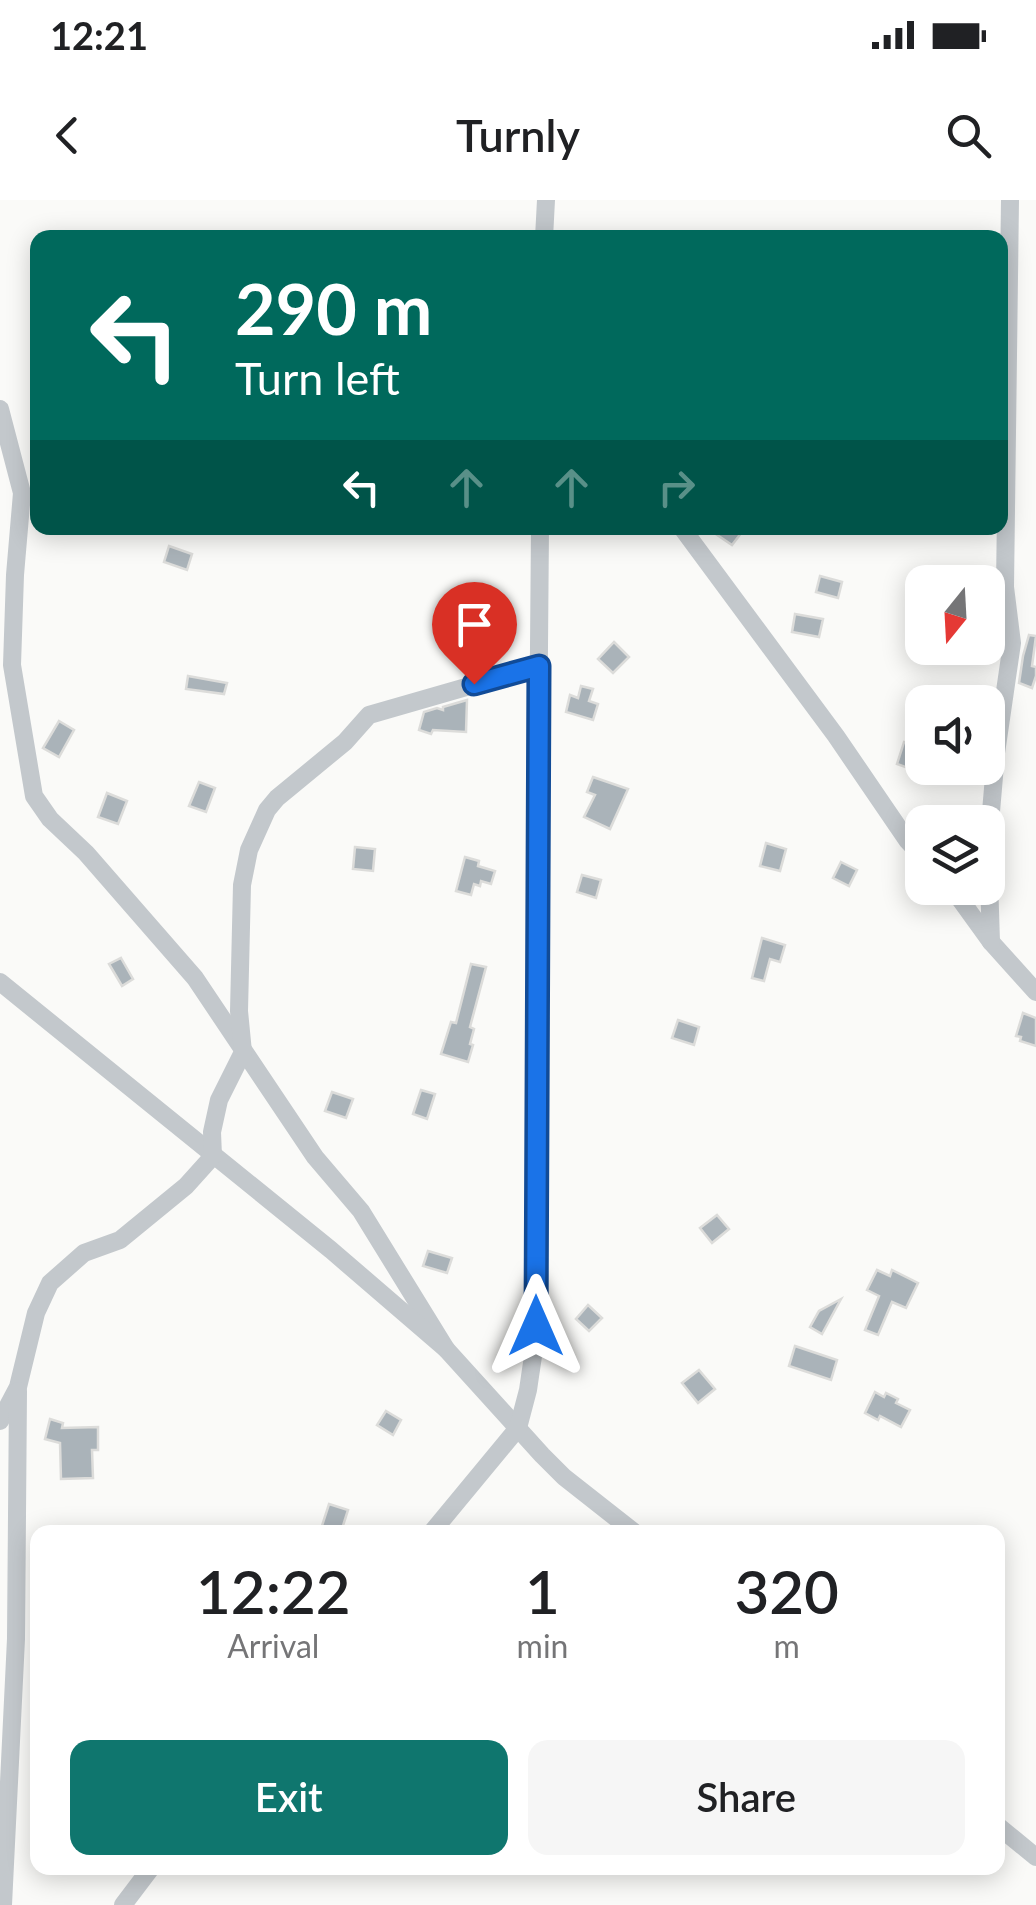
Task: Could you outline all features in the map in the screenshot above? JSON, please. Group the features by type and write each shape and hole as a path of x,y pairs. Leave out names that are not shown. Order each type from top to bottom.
{"street":[{"path":"544,230 546,200"},
{"path":"1008,322 1010,200"},
{"path":"0,409 22,493 12,665 34,796 50,819 86,852 195,978 315,1156 361,1211 446,1349"},
{"path":"438,1525 518,1428 528,1390 536,1326 540,535"},
{"path":"687,535 836,736 905,837"},
{"path":"991,942 988,847 996,753 1012,644 1006,535"},
{"path":"3,1905 16,1638 18,1388 36,1314 50,1283 84,1253 120,1240 186,1186 213,1156 212,1132 219,1100 243,1052 239,1012 242,885 249,850 267,810 345,742 369,715 539,666"},
{"path":"964,905 1036,992"},
{"path":"0,982 331,1250 446,1349 564,1477 625,1525"},
{"path":"0,1421 18,1388"},
{"path":"1005,1832 1036,1857"},
{"path":"123,1905 146,1875"}],"building":[{"path":"717,535 740,535 732,545"},
{"path":"169,546 192,554 187,570 164,562"},
{"path":"820,576 842,582 838,598 816,592"},
{"path":"795,614 823,619 819,637 792,632"},
{"path":"1029,635 1036,636 1032,666 1036,667 1036,676 1032,688 1019,683"},
{"path":"614,642 629,657 613,673 598,659"},
{"path":"188,676 227,683 224,694 186,689"},
{"path":"581,686 593,689 589,701 598,704 593,720 566,712 570,695 578,698"},
{"path":"467,700 466,732 433,730 431,734 419,730 424,712 443,710"},
{"path":"59,721 74,730 59,757 43,748"},
{"path":"904,742 905,767 897,764"},
{"path":"593,777 628,789 610,829 584,817 595,795 587,792"},
{"path":"199,782 215,788 206,812 189,806"},
{"path":"107,793 127,801 118,824 98,817"},
{"path":"766,843 786,849 780,871 760,866"},
{"path":"355,847 375,849 373,871 353,869"},
{"path":"465,857 495,871 491,884 474,884 471,895 456,891"},
{"path":"841,862 857,870 849,886 833,878"},
{"path":"582,875 601,880 596,898 577,892"},
{"path":"762,938 785,945 780,962 770,959 764,981 752,978"},
{"path":"121,958 133,979 122,986 109,964"},
{"path":"471,964 486,967 470,1027 474,1029 468,1062 441,1054 451,1022 456,1023"},
{"path":"1023,1013 1036,1018 1036,1046 1016,1036"},
{"path":"678,1020 699,1027 694,1045 672,1038"},
{"path":"421,1090 435,1094 427,1119 413,1114"},
{"path":"332,1092 353,1099 346,1118 325,1111"},
{"path":"717,1215 729,1229 712,1243 700,1228"},
{"path":"428,1251 452,1258 447,1273 423,1266"},
{"path":"877,1270 890,1276 892,1270 918,1283 906,1308 892,1302 878,1335 865,1330 879,1296 867,1290"},
{"path":"841,1299 822,1334 810,1327 819,1311"},
{"path":"588,1305 602,1318 589,1331 576,1319"},
{"path":"795,1346 837,1360 831,1380 789,1366"},
{"path":"699,1370 715,1389 698,1403 682,1383"},
{"path":"875,1392 898,1399 896,1403 910,1410 901,1427 865,1413"},
{"path":"386,1411 401,1420 393,1435 377,1425"},
{"path":"50,1419 63,1423 62,1428 98,1427 98,1450 92,1450 93,1478 61,1479 60,1443 45,1439"},
{"path":"329,1504 348,1510 343,1525 322,1525"}],"route":[{"path":"474,684 539,666 536,1326"}]}
